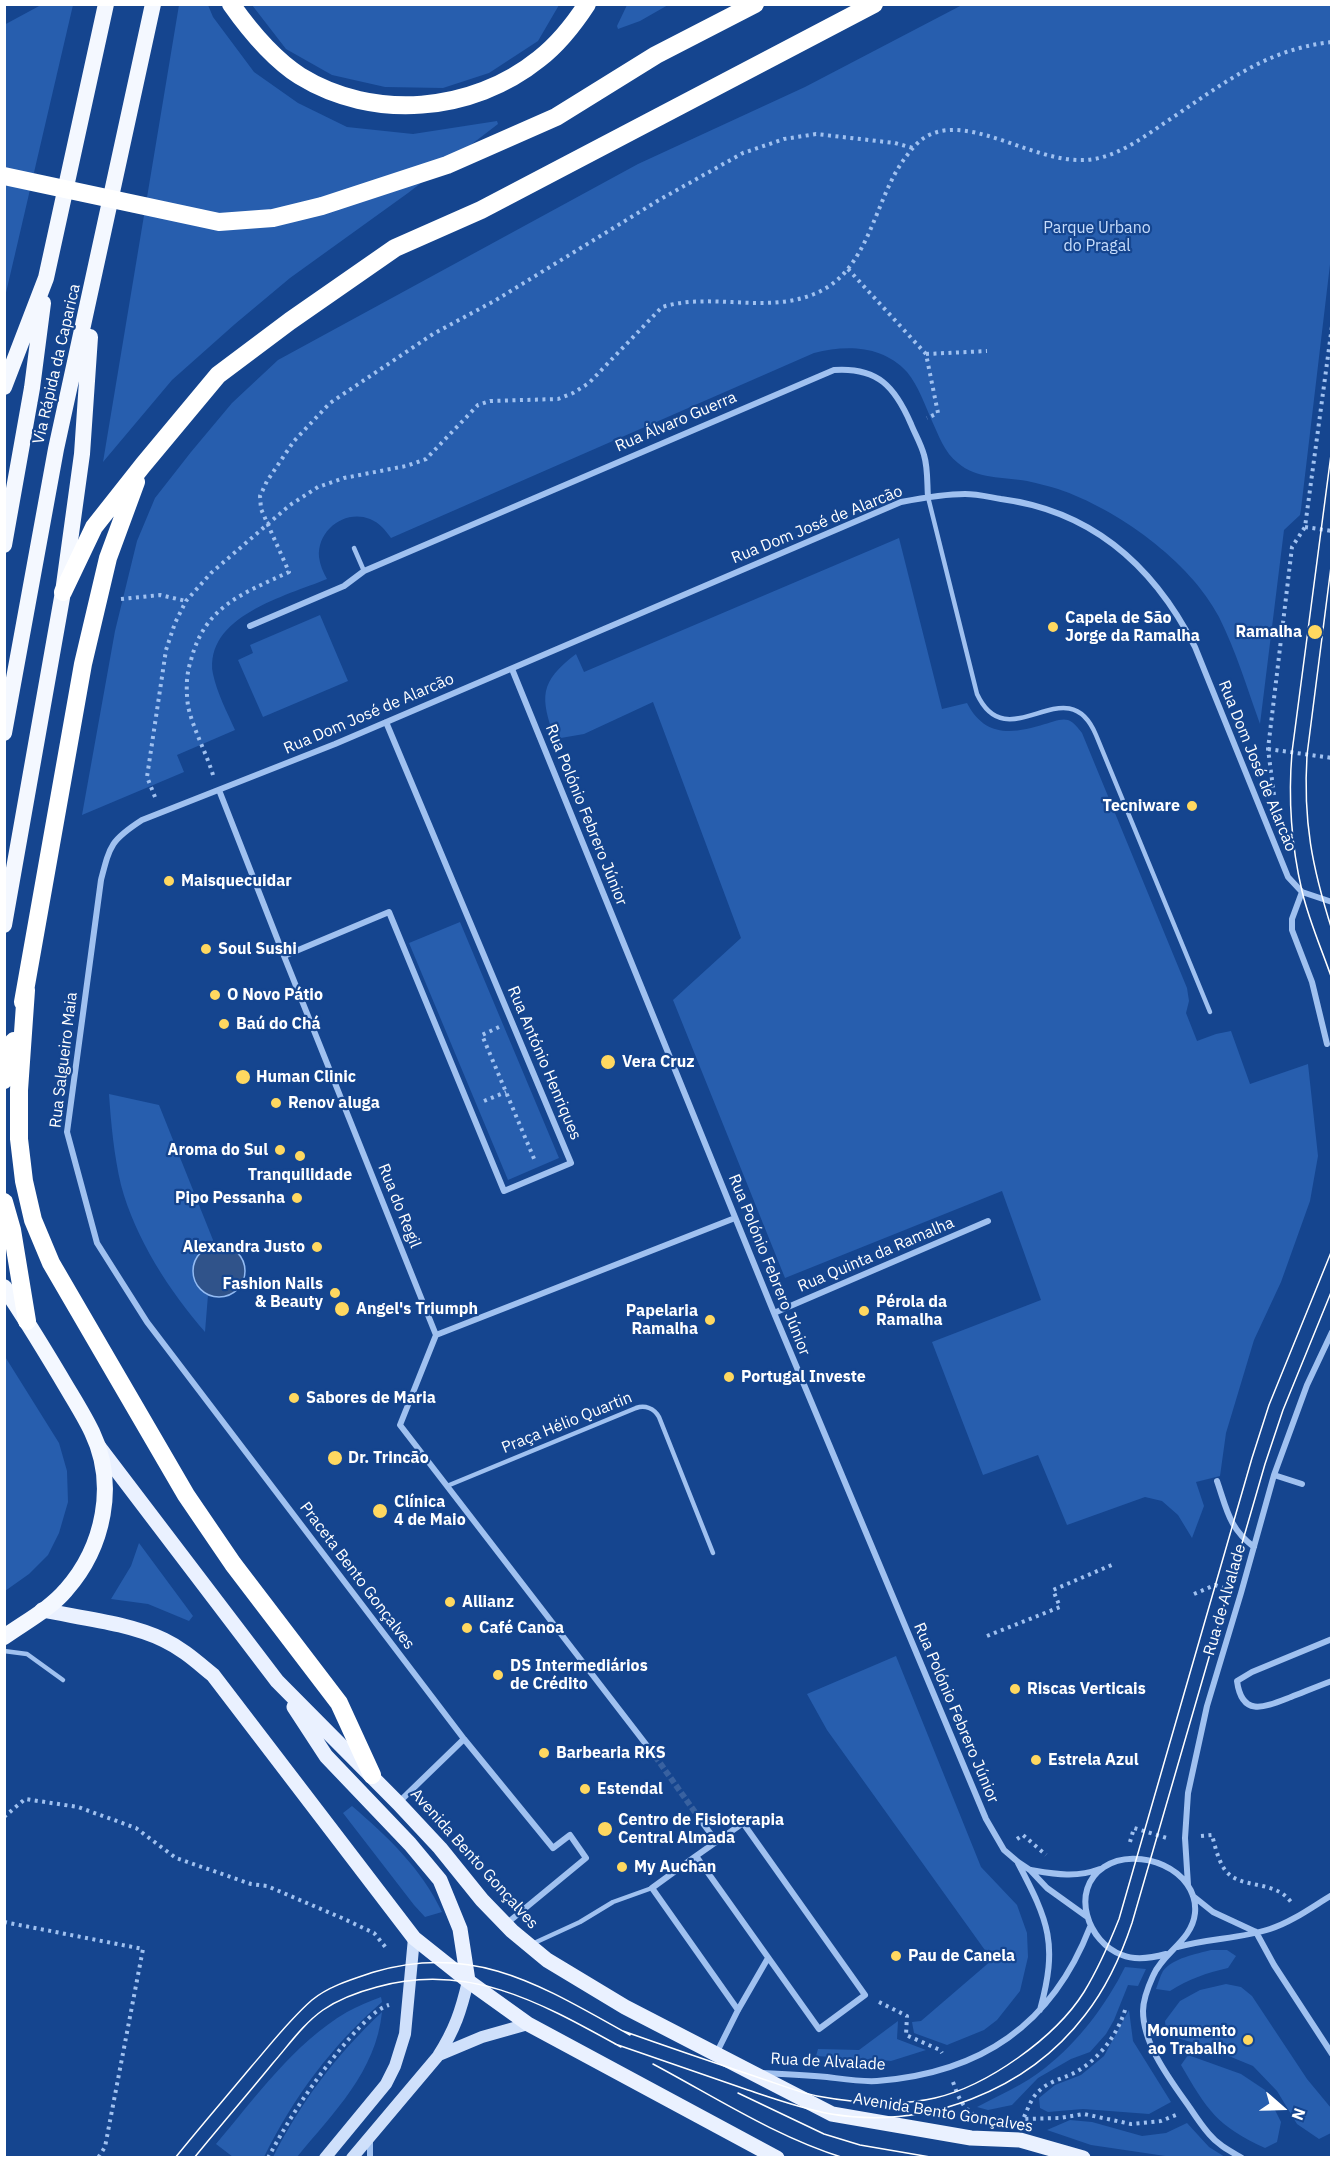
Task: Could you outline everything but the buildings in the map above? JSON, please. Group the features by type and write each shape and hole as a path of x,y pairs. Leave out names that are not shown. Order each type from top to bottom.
{"highway":[{"name":"Via Rápida da Caparica","path":"4,387 46,278 106,4"},
{"name":"Via Rápida da Caparica","path":"4,733 56,449 153,4"},
{"path":"231,4 245,25 271,53 300,75 335,94 373,102 409,106 448,102 481,92 511,78 540,59 563,35 587,4"},
{"path":"9,177 219,222 273,218 322,206 447,165 556,117 656,55 755,4"},
{"path":"63,592 94,527 218,375 290,321 395,248 481,210 874,4"},
{"path":"4,545 32,388 46,278"},
{"path":"4,925 63,592 82,454 94,283"},
{"path":"4,1080 26,990 83,664 108,558 143,465"},
{"path":"26,990 19,1090 19,1139 24,1181 33,1220 51,1263 186,1495 233,1564 339,1703 372,1775"},
{"path":"4,1202 12,1230 27,1321"},
{"path":"4,1287 27,1321 85,1419 98,1446 103,1463 105,1497 103,1515 93,1548 66,1591 4,1636"}],"main road":[{"name":"Avenida Bento Gonçalves","path":"98,1446 277,1681 372,1775 506,1924 528,1945 565,1973 716,2055 832,2114 971,2138 1020,2140 1083,2157"},
{"path":"42,1610 129,1628 163,1639 186,1653 213,1675 414,1938 468,1981 528,2024 777,2157"},
{"path":"277,1681 326,1756 410,1844 440,1880 460,1929 468,1981 461,2014 438,2056 352,2157"},
{"path":"325,2157 386,2084 395,2066 405,2034 414,1938"},
{"path":"438,2056 482,2037 528,2024"}],"street":[{"name":"Rua Álvaro Guerra","path":"250,626 344,585 364,571 834,370 858,370 871,374 889,386 897,395 925,456 928,497"},
{"name":"Rua Dom José de Alarcão","path":"219,790 512,669 901,502 928,497 975,495 1053,510 1072,518 1106,538 1145,572 1164,595 1181,620 1195,648 1282,867 1302,892"},
{"name":"Rua Polónio Febrero Júnior","path":"512,669 774,1313 986,1819 1004,1850 1030,1870 1047,1888 1086,1916"},
{"name":"Rua António Henriques","path":"284,956 389,912 504,1191 571,1163 386,722"},
{"name":"Rua Salgueiro Maia","path":"219,790 142,820 120,834 111,847 101,880 67,1132 97,1243 147,1322 229,1429"},
{"name":"Rua do Regil","path":"219,790 436,1335"},
{"path":"1327,1044 1312,982 1292,930 1292,919 1302,892 1332,903"},
{"path":"655,1756 400,1425 436,1335 735,1218"},
{"name":"Rua Quinta da Ramalha","path":"774,1313 988,1221"},
{"name":"Rua de Alvalade","path":"1188,1885 1185,1838 1192,1769 1207,1706 1274,1475 1307,1385 1332,1332"},
{"name":"Praceta Bento Gonçalves","path":"229,1429 464,1739 553,1848 570,1835 586,1858 506,1924"},
{"path":"1274,1475 1302,1484"},
{"path":"1217,1481 1232,1525 1254,1548"},
{"path":"1332,1640 1252,1672 1237,1681 1238,1692 1243,1700 1257,1708 1270,1706 1332,1680"},
{"path":"398,1803 464,1739"},
{"path":"702,1821 716,1841"},
{"path":"696,1856 819,2029 865,1995 743,1823 716,1841 652,1888 738,2010"},
{"path":"1176,1948 1193,1923 1195,1912 1193,1896 1188,1885 1174,1871 1150,1860 1124,1860 1102,1868 1092,1880 1087,1891 1086,1916 1097,1938 1121,1955 1132,1958 1151,1958 1196,1942 1271,1929 1332,1895"},
{"name":"Rua Polónio Febrero Júnior","path":"1018,1862 1044,1916 1049,1942 1050,1965 1039,2013"},
{"name":"Rua Polónio Febrero Júnior","path":"1030,1870 1074,1875 1088,1874 1102,1868"},
{"path":"1193,1896 1213,1912 1257,1932 1274,1965 1332,2054"},
{"name":"Rua de Alvalade","path":"750,2072 875,2081 915,2076 948,2068 985,2053 1015,2035 1039,2013 1062,1984 1079,1956 1090,1927"},
{"path":"1166,1954 1153,1974 1144,1997 1143,2012 1149,2041 1158,2061 1209,2134 1224,2148 1242,2157"},
{"path":"716,2055 738,2010 768,1958"},
{"path":"370,2134 370,2157"}],"lane":[{"path":"928,497 977,694 982,705 991,714 1010,720 1066,707 1077,711 1088,720 1210,1012"},
{"path":"354,548 364,571"},
{"name":"Praça Hélio Quartin","path":"447,1486 636,1408 646,1407 659,1417 713,1553"},
{"path":"4,1651 27,1654 63,1680"},
{"path":"528,1945 580,1922 613,1902 652,1888"}],"path":[{"path":"161,813 147,777 166,650 175,623 186,601 211,573 290,505 318,487 344,478 406,466 426,459 478,405 490,401 558,399 573,393 589,383 662,307 701,300 792,301 816,294 848,269 862,247 895,171 913,148 927,136 944,131 964,131 1066,160 1084,161 1099,158 1131,146 1240,73 1262,61 1309,45 1332,42"},
{"path":"219,790 189,708 186,689 195,645 205,624 223,607 249,591 289,572 261,509 260,496 267,481 294,441 330,403 433,334 496,300 659,200 743,153 784,139 816,134 895,143 913,148"},
{"path":"848,269 926,354 938,413 926,418"},
{"path":"1274,795 1268,749 1292,548 1305,527 1332,326"},
{"path":"926,354 987,351"},
{"path":"1305,527 1332,531"},
{"path":"160,595 186,601"},
{"path":"1268,749 1332,758"},
{"path":"482,1035 542,1175"},
{"path":"470,1107 506,1092"},
{"path":"987,1636 1060,1607 1053,1590 1114,1564"},
{"path":"1194,1594 1215,1585 1241,1593"},
{"path":"4,1817 25,1799 87,1810 136,1828 177,1858 250,1884 267,1886 342,1918 374,1933 387,1949"},
{"path":"4,1922 143,1949 105,2147 98,2157"},
{"path":"865,1995 907,2016 906,2035 940,2050 967,2111 982,2117"},
{"path":"1023,2119 1032,2098 1041,2089 1087,2065 1100,2054 1117,2028 1129,1995 1144,1997"},
{"path":"268,2157 296,2108 321,2072 366,2022 382,2007 392,2004"},
{"path":"1012,2118 1060,2118 1084,2114 1131,2124 1161,2121 1190,2107"}],"green space":[{"path":"627,4 668,5 640,21 618,29 617,26"},
{"path":"41,5 73,5 5,297 4,25"},
{"path":"179,5 208,5 213,17 254,72 298,103 347,127 413,134 497,121 498,124 408,193 290,278 235,324 172,380 103,462"},
{"path":"252,5 559,5 538,41 489,73 443,88 385,87 332,75 286,49"},
{"name":"Parque Urbano do Pragal","path":"962,5 1331,5 1331,256 1301,509 1300,515 1284,530 1260,724 1236,656 1219,617 1190,576 1171,557 1127,524 1081,498 1043,485 982,475 965,468 945,449 918,389 907,372 897,363 875,352 851,348 814,353 391,538 370,519 351,517 334,524 323,538 320,547 320,563 327,579 251,611 234,623 221,637 214,654 213,674 235,730 177,755 184,772 82,815 115,631 137,541 155,498 232,403 278,360 638,164 805,87"},
{"path":"899,538 942,709 967,703 982,722 991,728 1001,730 1022,730 1056,720 1068,720 1082,733 1187,988 1189,1001 1186,1013 1197,1041 1231,1031 1250,1084 1308,1064 1318,1156 1310,1201 1281,1282 1254,1340 1226,1433 1220,1476 1196,1482 1204,1506 1192,1538 1178,1515 1162,1501 1145,1497 1067,1525 1038,1455 983,1475 932,1342 1041,1300 1002,1191 785,1278 673,1000 741,938 653,702 584,734 555,739 550,724 545,701 549,682 555,673 576,654 584,672"},
{"path":"320,615 348,681 263,717 238,660 253,653 250,645"},
{"path":"460,922 559,1158 508,1180 409,943"},
{"path":"109,1094 159,1105 215,1245 205,1249 201,1290 208,1295 205,1332 167,1282 135,1225 121,1185 113,1140"},
{"path":"4,1355 59,1443 67,1471 68,1502 59,1533 48,1555 29,1574 5,1591"},
{"path":"139,1543 193,1616 189,1621 148,1604 111,1599 131,1566"},
{"path":"896,1656 981,1867 1017,1905 1027,1933 1028,1957 1020,1991 997,2020 984,2030 947,2045 914,2033 912,2022 921,2021 992,1960 827,1730 807,1694"},
{"path":"352,1806 403,1854 424,1881 442,1912 425,1917 414,1905 343,1813"},
{"path":"1211,1950 1227,1950 1236,1956 1228,1968 1198,1977 1170,1991 1156,1989 1167,1967 1185,1957"},
{"path":"1125,1967 1146,1969 1138,1986 1128,1985 1114,2020 1106,2034 1090,2052 1071,2059 1038,2078 1012,2105 988,2110 977,2107 1029,2079 1069,2046 1091,2022"},
{"path":"1226,1984 1241,1987 1252,1996 1307,2079 1331,2108 1331,2133 1319,2139 1297,2124 1277,2091 1253,2066 1166,2032 1165,2021 1180,2001 1200,1990"},
{"path":"381,1997 382,2002 330,2054 301,2093 264,2157 233,2157 216,2144 276,2072 310,2039 347,2012"},
{"path":"1129,2010 1133,2041 1171,2102 1149,2114 1083,2109 1048,2112 1040,2108 1039,2098 1055,2085 1081,2075 1104,2056"},
{"path":"382,2012 371,2054 362,2073 338,2108 297,2157 273,2157 295,2117 321,2080 365,2028"},
{"path":"898,2021 897,2039 926,2050 891,2061 816,2056 818,2049 859,2050"},
{"path":"1188,2055 1241,2074 1265,2090 1281,2122 1277,2142 1265,2148 1224,2124 1206,2105 1181,2065"},
{"path":"1070,2120 1092,2122 1142,2136 1166,2133 1187,2123 1209,2147 1225,2157 1172,2157 1091,2145 1047,2130"}],"shaded area":[{"path":"219,1245 229,1247 237,1253 243,1261 245,1271 243,1281 237,1289 229,1295 219,1297 209,1295 201,1289 195,1281 193,1271 195,1261 201,1253 209,1247"}],"tunnel":[{"path":"655,1756 702,1822"}],"tram line":[{"path":"1332,447 1292,752 1290,787 1291,822 1302,891 1332,979"},
{"path":"1332,559 1307,755 1306,779 1310,844 1332,930"},
{"path":"623,2031 809,2094 861,2102 891,2103 935,2098 976,2083 1018,2058 1056,2026 1084,1992 1119,1919 1252,1458 1269,1405 1332,1250"},
{"path":"615,2044 800,2107 831,2114 867,2117 902,2116 937,2110 972,2099 1004,2084 1034,2065 1061,2042 1085,2015 1100,1993 1113,1971 1128,1935 1265,1464 1283,1410 1332,1290"},
{"path":"175,2158 280,2032 312,2000 342,1983 374,1972 411,1964 445,1962 477,1966 508,1974 538,1986 630,2035"},
{"path":"194,2158 309,2022 336,2002 377,1987 411,1980 443,1979 474,1983 534,2002 621,2047"},
{"path":"653,2064 770,2128 844,2158"},
{"path":"738,2093 824,2134 860,2145 936,2158"}],"place":[{"name":"Capela de São Jorge da Ramalha","path":"1053,627"},
{"name":"Ramalha","path":"1315,632"},
{"name":"Tecniware","path":"1192,806"},
{"name":"Maisquecuidar","path":"169,881"},
{"name":"Soul Sushi","path":"206,949"},
{"name":"O Novo Pátio","path":"215,995"},
{"name":"Baú do Chá","path":"224,1024"},
{"name":"Vera Cruz","path":"608,1062"},
{"name":"Human Clinic","path":"243,1077"},
{"name":"Renov aluga","path":"276,1103"},
{"name":"Aroma do Sul","path":"280,1150"},
{"name":"Tranquilidade","path":"300,1156"},
{"name":"Pipo Pessanha","path":"297,1198"},
{"name":"Alexandra Justo","path":"317,1247"},
{"name":"Fashion Nails & Beauty","path":"335,1293"},
{"name":"Angel's Triumph","path":"342,1309"},
{"name":"Pérola da Ramalha","path":"864,1311"},
{"name":"Papelaria Ramalha","path":"710,1320"},
{"name":"Portugal Investe","path":"729,1377"},
{"name":"Sabores de Maria","path":"294,1398"},
{"name":"Dr. Trincão","path":"335,1458"},
{"name":"Clínica 4 de Maio","path":"380,1511"},
{"name":"Allianz","path":"450,1602"},
{"name":"Café Canoa","path":"467,1628"},
{"name":"DS Intermediários de Crédito","path":"498,1675"},
{"name":"Riscas Verticais","path":"1015,1689"},
{"name":"Barbearia RKS","path":"544,1753"},
{"name":"Estrela Azul","path":"1036,1760"},
{"name":"Estendal","path":"585,1789"},
{"name":"Centro de Fisioterapia Central Almada","path":"605,1829"},
{"name":"My Auchan","path":"622,1867"},
{"name":"Pau de Canela","path":"896,1956"},
{"name":"Monumento ao Trabalho","path":"1248,2040"}]}
